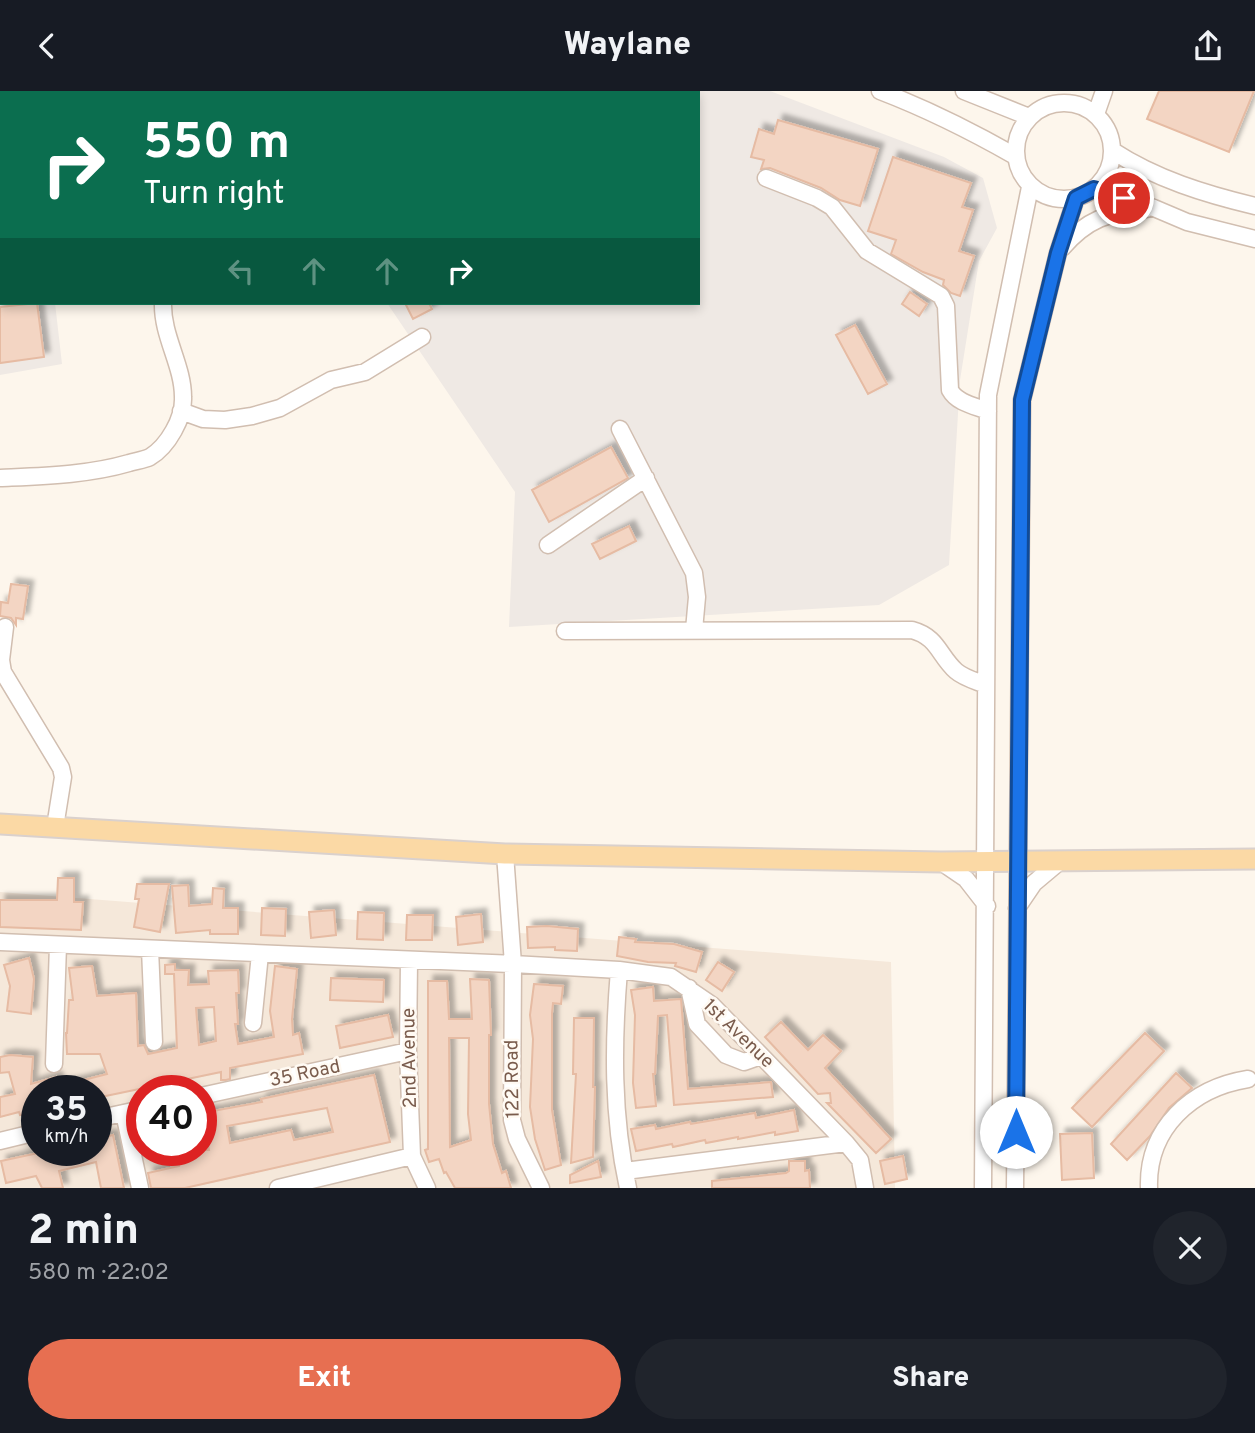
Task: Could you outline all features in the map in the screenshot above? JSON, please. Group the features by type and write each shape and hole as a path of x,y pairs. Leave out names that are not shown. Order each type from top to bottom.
{"main road":[{"path":"0,824 505,854 941,862 1255,859"}],"street":[{"path":"880,91 939,115 1015,156"},
{"path":"964,91 1029,117"},
{"path":"1096,114 1104,91"},
{"path":"1066,97 1096,114 1108,131 1113,151 1108,172 1094,189 1076,198 1052,198 1030,187 1023,178 1015,156 1018,135 1029,117 1039,109 1066,97"},
{"path":"1113,151 1139,167 1210,196 1255,206"},
{"path":"766,178 817,198 832,207 867,251 941,296 946,306 950,390 961,401 988,411"},
{"path":"983,1188 988,395 1030,187"},
{"path":"1094,189 1154,208 1187,222 1255,239"},
{"path":"1016,1188 1022,400 1058,253 1076,198"},
{"path":"1058,253 1079,230 1099,218 1120,212 1154,208"},
{"path":"0,478 50,476 112,468 150,457 164,444 177,425 184,400 163,310"},
{"path":"181,411 203,419 225,421 252,417 279,408 331,380 365,372 422,337"},
{"path":"620,429 694,573 697,597 694,631"},
{"path":"548,545 646,478"},
{"path":"5,627 1,660 3,672 61,768 63,777 55,827"},
{"path":"565,631 912,630 924,633 932,640 954,669 963,676 986,685"},
{"name":"122 Road","path":"505,854 513,964 512,1120 517,1139 541,1188"},
{"path":"941,862 965,879 986,906"},
{"path":"1017,908 1034,883 1059,862"},
{"name":"1st Avenue","path":"0,942 513,964 619,970 671,977 712,1005 846,1143 860,1160 864,1188"},
{"path":"54,1064 58,945"},
{"path":"150,949 154,1042"},
{"path":"253,1023 260,954"},
{"name":"2nd Avenue","path":"409,961 408,1051 412,1156 426,1188"},
{"path":"619,970 615,1098 628,1188"},
{"path":"689,988 697,1024 726,1055 744,1062 761,1056"},
{"name":"35 Road","path":"217,1093 408,1051"},
{"path":"1150,1188 1153,1149 1172,1119 1201,1094 1226,1083 1248,1079"},
{"path":"112,1116 124,1113 140,1188"},
{"path":"0,1140 21,1135"},
{"path":"625,1171 846,1143"},
{"path":"289,1187 412,1156"}],"shaded area":[{"path":"700,91 770,91 944,157 983,178 997,228 979,261 960,380 949,565 879,605 509,627 515,492 388,305 700,305"},
{"path":"0,305 55,305 62,364 0,375"},
{"path":"0,892 891,962 895,1188 0,1188"}],"building":[{"path":"1159,91 1254,91 1229,152 1147,119"},
{"path":"778,120 878,149 860,206 840,200 821,188 770,168 761,169 764,160 751,157 759,129 774,134"},
{"path":"893,157 971,183 962,207 973,210 959,251 974,256 960,296 951,293 943,285 944,280 891,254 896,240 868,231"},
{"path":"910,292 927,304 919,316 902,304"},
{"path":"37,305 44,357 0,363 0,307"},
{"path":"406,305 430,305 432,309 413,319"},
{"path":"855,325 887,384 868,394 836,335"},
{"path":"611,447 628,478 549,522 532,490"},
{"path":"629,526 636,541 600,559 592,544"},
{"path":"11,584 28,586 23,619 16,618 16,625 11,618 0,616 1,602 8,603"},
{"path":"58,878 74,878 74,902 83,902 81,930 0,927 0,900 57,900"},
{"path":"137,884 169,884 160,932 134,927 139,899 135,899"},
{"path":"188,885 189,906 212,904 213,888 224,889 223,908 238,908 238,934 210,934 210,930 176,933 172,886"},
{"path":"262,908 286,909 285,936 261,935"},
{"path":"334,910 336,935 311,938 309,912"},
{"path":"358,912 384,913 383,940 357,939"},
{"path":"481,914 483,942 458,945 456,917"},
{"path":"407,915 433,915 432,940 406,940"},
{"path":"527,927 578,929 577,951 555,950 555,947 528,948"},
{"path":"619,937 636,939 635,942 674,944 702,952 696,972 675,966 676,963 648,962 617,956"},
{"path":"29,958 34,979 31,1014 7,1011 10,986 4,965"},
{"path":"718,962 734,972 722,991 706,980"},
{"path":"175,964 175,970 189,970 188,985 209,984 208,971 238,970 238,1024 235,1024 238,1044 274,1037 270,1011 275,966 297,969 293,1035 299,1033 303,1054 230,1068 230,1079 226,1080 221,1080 221,1072 207,1075 126,1075 126,1092 112,1095 112,1075 103,1075 107,1074 100,1054 67,1054 69,1000 73,1000 69,968 92,966 97,996 136,993 138,1046 144,1045 148,1054 177,1048 174,974 165,974 165,965","holes":["214,1007 216,1041 199,1045 196,1008"]},
{"path":"331,978 384,980 383,1002 330,1000"},
{"path":"470,979 489,980 489,1104 493,1144 502,1173 506,1171 511,1188 455,1188 446,1172 444,1173 439,1159 429,1162 425,1150 428,1149 428,981 447,981 449,1019 472,1019","holes":["449,1038 469,1038 468,1114 471,1140 450,1147"]},
{"path":"534,984 563,986 561,1004 553,1003 552,1013 552,1110 561,1165 545,1170 535,1139 530,1107 533,1039 530,1015"},
{"path":"653,987 654,1001 681,999 688,1089 771,1082 773,1097 674,1105 667,1015 658,1016 653,1074 656,1106 636,1108 633,1083 635,1015 631,990"},
{"path":"388,1015 393,1037 340,1048 336,1026"},
{"path":"574,1018 594,1018 595,1087 593,1157 571,1163 576,1074 573,1074"},
{"path":"781,1022 808,1050 823,1035 841,1051 825,1068 891,1139 876,1153 827,1103 831,1103 830,1093 818,1094 765,1037"},
{"path":"1145,1033 1164,1051 1092,1127 1072,1108"},
{"path":"0,1057 33,1057 32,1075 21,1075 21,1115 19,1112 0,1117 0,1097 15,1094 9,1072 0,1073"},
{"path":"1176,1073 1192,1088 1169,1108 1150,1136 1127,1160 1111,1144"},
{"path":"374,1075 390,1142 185,1188 151,1188 148,1173 179,1166 217,1166 217,1110 262,1102 261,1099","holes":["327,1108 333,1132 294,1140 291,1130 230,1143 227,1126"]},
{"path":"794,1110 798,1131 706,1143 705,1140 673,1147 672,1144 636,1151 631,1129 655,1125 656,1129 755,1113 756,1118"},
{"path":"1092,1133 1094,1178 1062,1180 1060,1134"},
{"path":"112,1135 124,1188 101,1188 97,1166 112,1166"},
{"path":"903,1156 907,1179 885,1184 880,1161"},
{"path":"21,1157 21,1166 80,1166 59,1171 63,1188 42,1188 36,1176 6,1183 1,1161"},
{"path":"598,1161 601,1177 570,1183 570,1175"},
{"path":"789,1161 805,1161 805,1171 809,1170 810,1188 712,1188 712,1181 786,1173 789,1171"}],"route":[{"path":"1016,1132 1022,400 1058,253 1076,198 1094,189 1124,198"}]}
